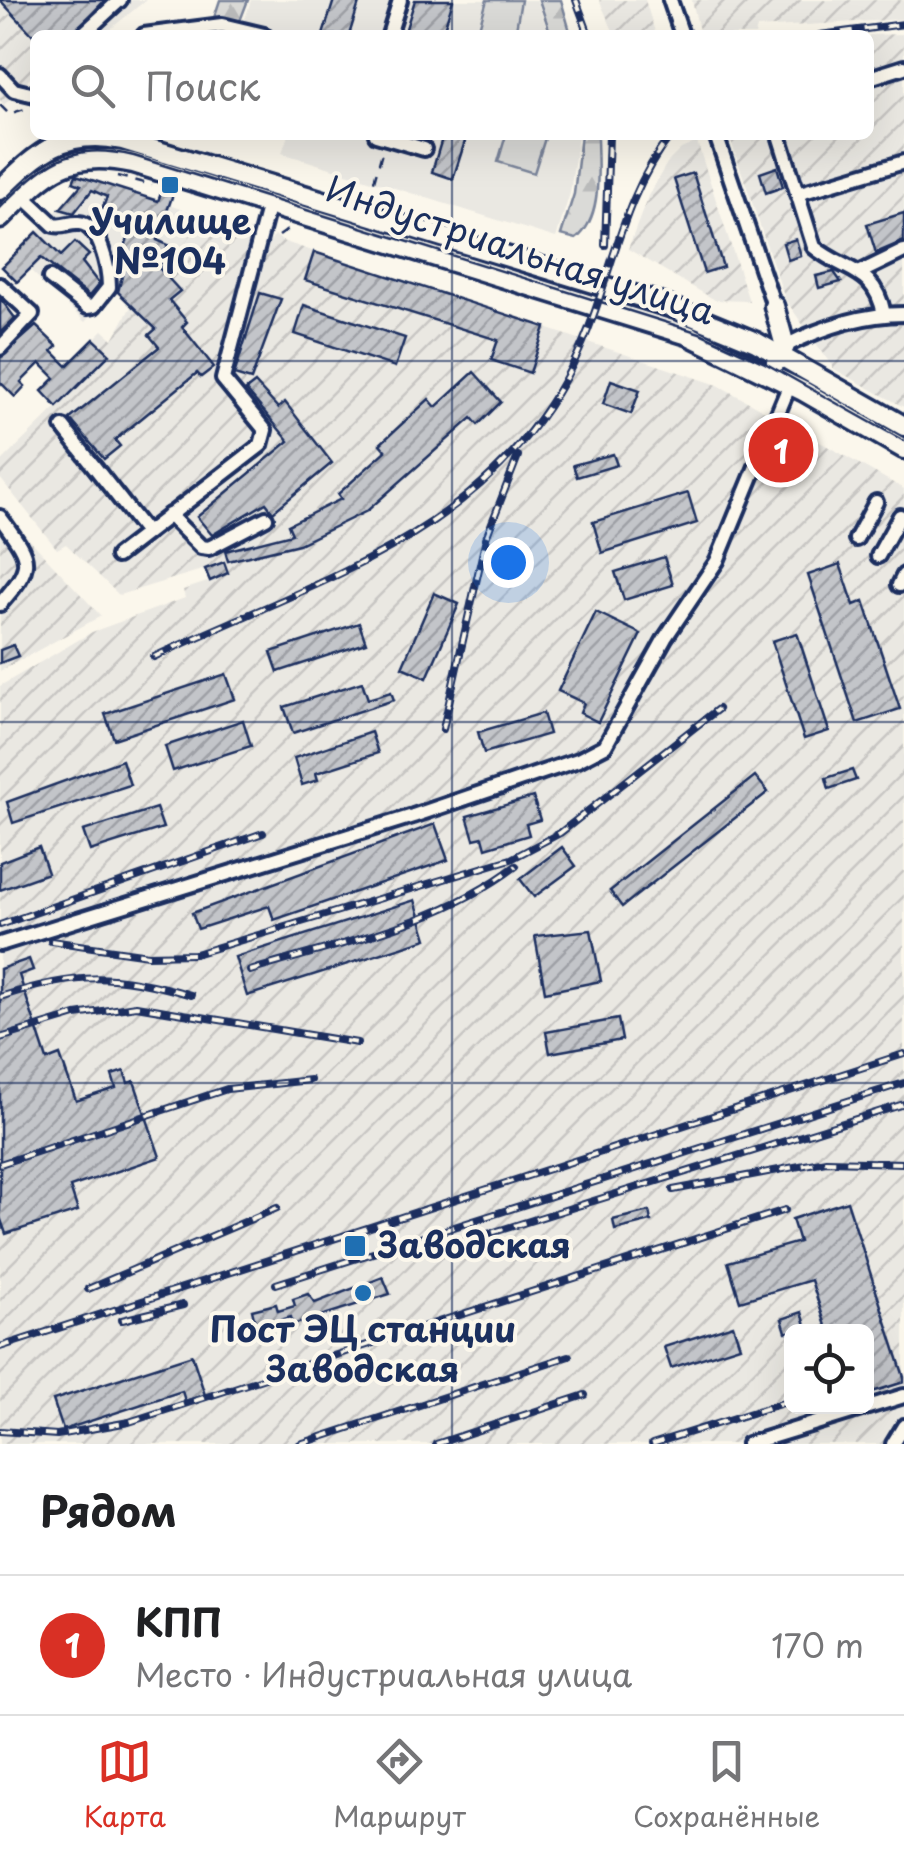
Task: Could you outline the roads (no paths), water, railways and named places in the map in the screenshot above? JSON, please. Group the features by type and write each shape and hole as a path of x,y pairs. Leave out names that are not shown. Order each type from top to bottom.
{"main road":[{"name":"Индустриальная улица","path":"0,190 52,140"},
{"name":"Индустриальная улица","path":"115,140 663,304 783,351 904,426"},
{"name":"Индустриальная улица","path":"0,219 58,166 100,158 133,163 267,212 641,320 738,358 904,450"},
{"path":"756,342 769,327 774,306"},
{"path":"738,358 766,367 783,351 774,306"}],"street":[{"path":"87,30 120,0"},
{"path":"391,30 400,0"},
{"path":"670,0 680,30"},
{"path":"183,30 222,25 243,30"},
{"path":"874,76 904,67"},
{"path":"0,75 14,90 30,94"},
{"path":"394,140 424,149"},
{"path":"718,140 774,306"},
{"path":"781,140 814,246 875,286 884,314"},
{"path":"797,194 904,162"},
{"path":"23,196 54,225 80,223 88,227 96,238 108,287 94,306 86,307 50,278"},
{"path":"117,556 261,444 264,430 223,379 267,212"},
{"path":"860,273 904,251"},
{"path":"0,284 32,314 0,348"},
{"path":"783,351 820,330 884,314 904,314"},
{"path":"0,944 400,820 578,760 605,746 664,638 718,560 790,384"},
{"path":"63,427 145,531"},
{"path":"856,539 876,502"},
{"path":"168,514 201,547 209,548 218,547 266,518"},
{"path":"878,556 900,516"},
{"path":"0,517 26,553 27,566 25,576 0,604"},
{"path":"748,1444 904,1396"},
{"path":"893,1444 904,1426"}],"tram line":[{"path":"0,208 45,168 74,154 92,151 134,156 700,333 763,362 904,441"}],"railway":[{"path":"576,0 587,30"},
{"path":"858,30 904,24"},
{"path":"605,245 609,140"},
{"path":"154,657 391,547 445,513 493,472 537,423 573,364 638,189 668,140"},
{"path":"443,729 486,538 518,456"},
{"path":"51,941 148,955 195,954 511,859 560,833 718,709"},
{"path":"0,925 263,833"},
{"path":"250,971 422,917 455,903 516,866"},
{"path":"0,997 51,983 96,978 191,995"},
{"path":"0,1038 76,1015 136,1006 357,1043"},
{"path":"0,1347 904,1054"},
{"path":"0,1164 227,1089 310,1080"},
{"path":"276,1284 904,1083"},
{"path":"430,1252 904,1104"},
{"path":"673,1190 826,1161 904,1163"},
{"path":"88,1289 277,1208"},
{"path":"0,1431 57,1435 129,1422 785,1210"},
{"path":"122,1320 183,1305"},
{"path":"300,1444 569,1356"},
{"path":"436,1444 585,1395"},
{"path":"652,1444 784,1403"}],"place":[{"name":"Училище №104","path":"170,185"},
{"name":"КПП","path":"781,450"},
{"name":"Заводская","path":"355,1246"},
{"name":"Пост ЭЦ станции Заводская","path":"363,1293"}]}
